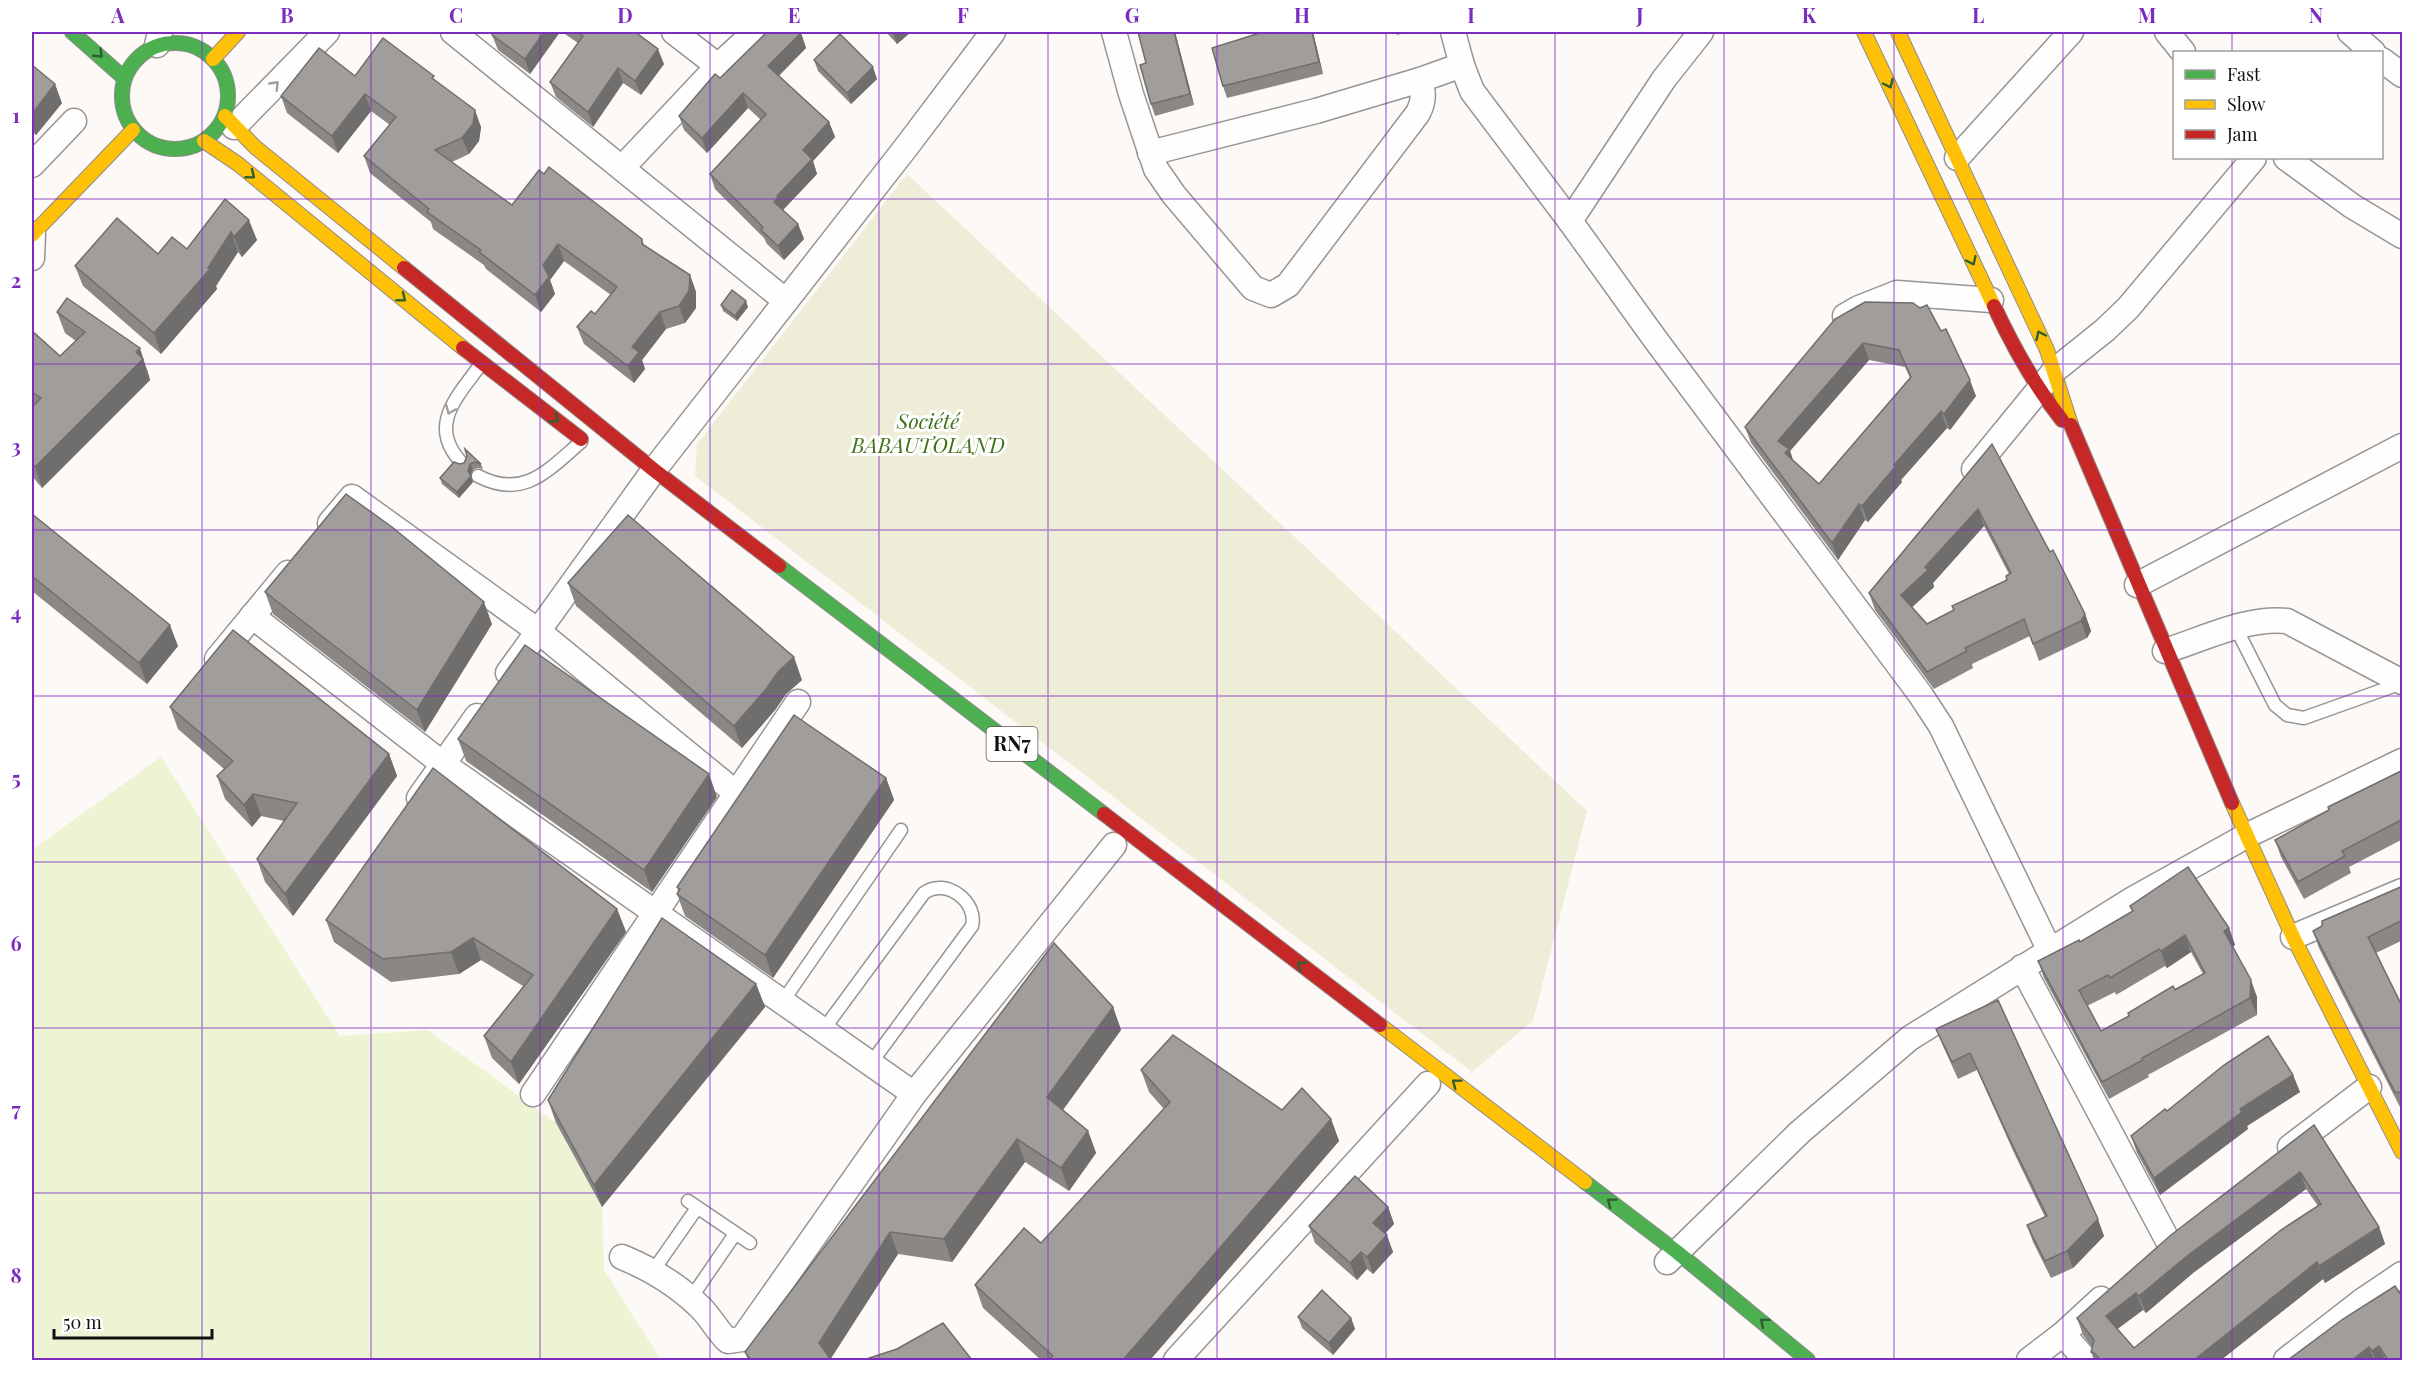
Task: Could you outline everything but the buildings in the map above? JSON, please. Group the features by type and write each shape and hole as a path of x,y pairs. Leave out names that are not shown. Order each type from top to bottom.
{"main road":[{"path":"72,32 124,78"},
{"path":"213,59 238,32"},
{"path":"1864,32 2013,346 2039,391 2072,430"},
{"path":"1898,32 2055,370 2072,430 2246,836 2293,937 2403,1152"},
{"path":"154,41 193,45 220,67 228,86 229,122 192,147 166,149 154,146 133,130 123,111 124,78 135,59 154,41"},
{"name":"RN7","path":"229,122 255,147 646,483 1668,1261 1808,1360"},
{"path":"32,234 133,130"},
{"path":"204,141 238,164 482,363 587,444"}],"street":[{"path":"229,122 327,32"},
{"path":"453,32 786,301"},
{"path":"674,32 718,66"},
{"path":"622,168 718,66 755,32"},
{"path":"408,812 646,483 993,32"},
{"path":"1114,32 1150,153 1162,180 1253,288 1271,295 1288,285 1419,113 1423,102 1420,80"},
{"path":"1453,32 1472,92 1570,221 1732,443 1865,601 1941,726 2049,950"},
{"path":"1570,221 1664,79 1701,32"},
{"path":"1957,158 2071,32"},
{"path":"2167,32 2182,51"},
{"path":"2383,61 2403,75"},
{"path":"1150,153 1316,111 1462,65"},
{"path":"32,165 74,121"},
{"path":"1963,482 2055,370 2089,344 2128,308 2253,159"},
{"path":"2287,159 2352,206 2403,236"},
{"path":"32,234 32,258"},
{"path":"1824,333 1832,324 1859,308 1897,294 1991,300"},
{"path":"1732,443 1748,425"},
{"path":"2138,585 2403,446"},
{"path":"203,676 352,497 538,631 736,793"},
{"path":"252,616 443,764 914,1094"},
{"path":"2165,651 2236,628 2273,620 2287,621 2403,683"},
{"path":"533,1094 798,702"},
{"path":"1668,1261 1800,1132 1910,1038 2133,899 2246,836 2403,761"},
{"path":"622,1257 653,1271 691,1299 725,1338 733,1342 742,1339 914,1094 1114,845"},
{"path":"2293,937 2403,891"},
{"path":"2022,967 2168,1241"},
{"path":"1176,1360 1428,1084"},
{"path":"2269,1164 2369,1087"},
{"path":"2286,1360 2362,1301 2403,1274"},
{"path":"2029,1360 2063,1334 2116,1286"},
{"path":"2063,1334 2086,1360"}],"lane":[{"path":"461,462 448,444 445,422 454,402 482,363"},
{"path":"478,476 488,481 510,485 532,481 587,444"},
{"path":"2236,628 2275,705 2280,711 2295,717 2314,717 2403,683"},
{"path":"783,1001 901,830"},
{"path":"824,1029 924,893 936,887 948,889 971,907 972,926 871,1063"},
{"path":"653,1271 692,1204 750,1244"},
{"path":"691,1299 735,1234"}],"green space":[{"name":"Société BABAUTOLAND","path":"907,174 1587,811 1533,1021 1472,1072 695,476 697,444"},
{"path":"161,757 340,1036 428,1030 556,1123 602,1207 604,1270 661,1360 32,1360 32,850"}],"traffic: fast":[{"path":"72,32 124,78"},
{"path":"175,43 195,47 213,58 224,76 228,96 224,116 213,134 195,145 175,149 155,145 137,134 126,116 122,96 126,76 137,58 155,47 175,43"},
{"path":"779,566 1104,814"},
{"path":"1585,1182 1677,1252 1808,1360"}],"traffic: slow":[{"path":"213,59 238,32"},
{"path":"1864,32 1994,306"},
{"path":"1898,32 2047,350 2071,425"},
{"path":"225,116 255,147 404,268"},
{"path":"32,235 133,130"},
{"path":"204,141 238,164 463,348"},
{"path":"2232,803 2293,937 2402,1152"},
{"path":"1380,1025 1585,1182"}],"traffic: jam":[{"path":"404,268 654,470 779,566"},
{"path":"1994,306 2025,365 2062,420"},
{"path":"463,348 581,439"},
{"path":"2071,425 2232,803"},
{"path":"1104,814 1380,1025"}]}
